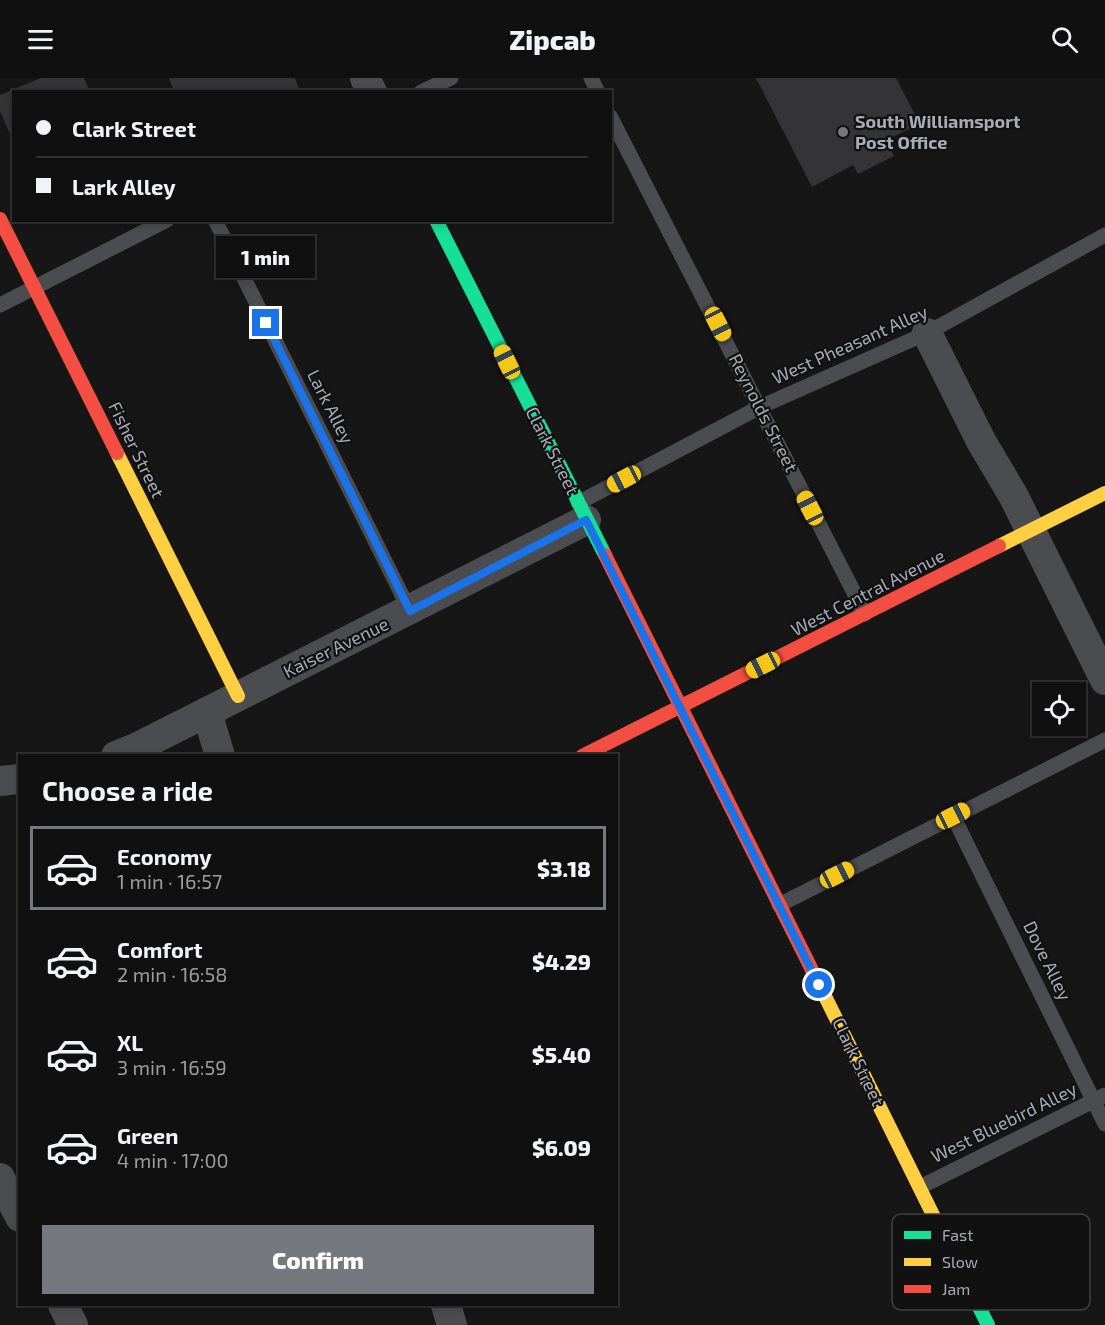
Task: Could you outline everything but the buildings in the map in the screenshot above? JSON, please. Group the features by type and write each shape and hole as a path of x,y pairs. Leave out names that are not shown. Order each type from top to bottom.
{"street":[{"name":"Fisher Street","path":"0,219 238,696"},
{"name":"Clark Street","path":"437,222 933,1214"},
{"path":"927,333 981,441 1031,531 1105,680"},
{"name":"West Central Avenue","path":"586,754 1105,494"},
{"name":"Kaiser Avenue","path":"122,754 410,611 582,512"},
{"path":"207,712 219,754"},
{"path":"0,781 18,779"},
{"path":"0,1178 18,1213"},
{"path":"64,1306 73,1325"},
{"path":"446,1306 452,1325"},
{"name":"Clark Street","path":"981,1310 988,1325"}],"lane":[{"path":"425,90 451,78"},
{"name":"Reynolds Street","path":"612,121 760,407 850,589 865,614"},
{"path":"0,305 163,222"},
{"name":"Lark Alley","path":"216,222 410,611"},
{"name":"West Pheasant Alley","path":"582,512 760,407 927,333 1105,235"},
{"path":"779,905 1105,740"},
{"name":"Dove Alley","path":"953,816 1099,1097 1105,1124"},
{"name":"West Bluebird Alley","path":"920,1187 1099,1097"}],"traffic: fast":[{"path":"437,222 605,555"},
{"path":"980,1310 988,1325"}],"traffic: slow":[{"path":"117,453 238,696"},
{"path":"999,546 1105,493"},
{"path":"818,982 933,1214"}],"traffic: jam":[{"path":"0,219 117,453"},
{"path":"586,754 999,546"},
{"path":"605,555 818,982"}],"place":[{"name":"South Williamsport Post Office","path":"843,132"}],"route":[{"path":"266,323 410,611 586,520 819,985"}]}
